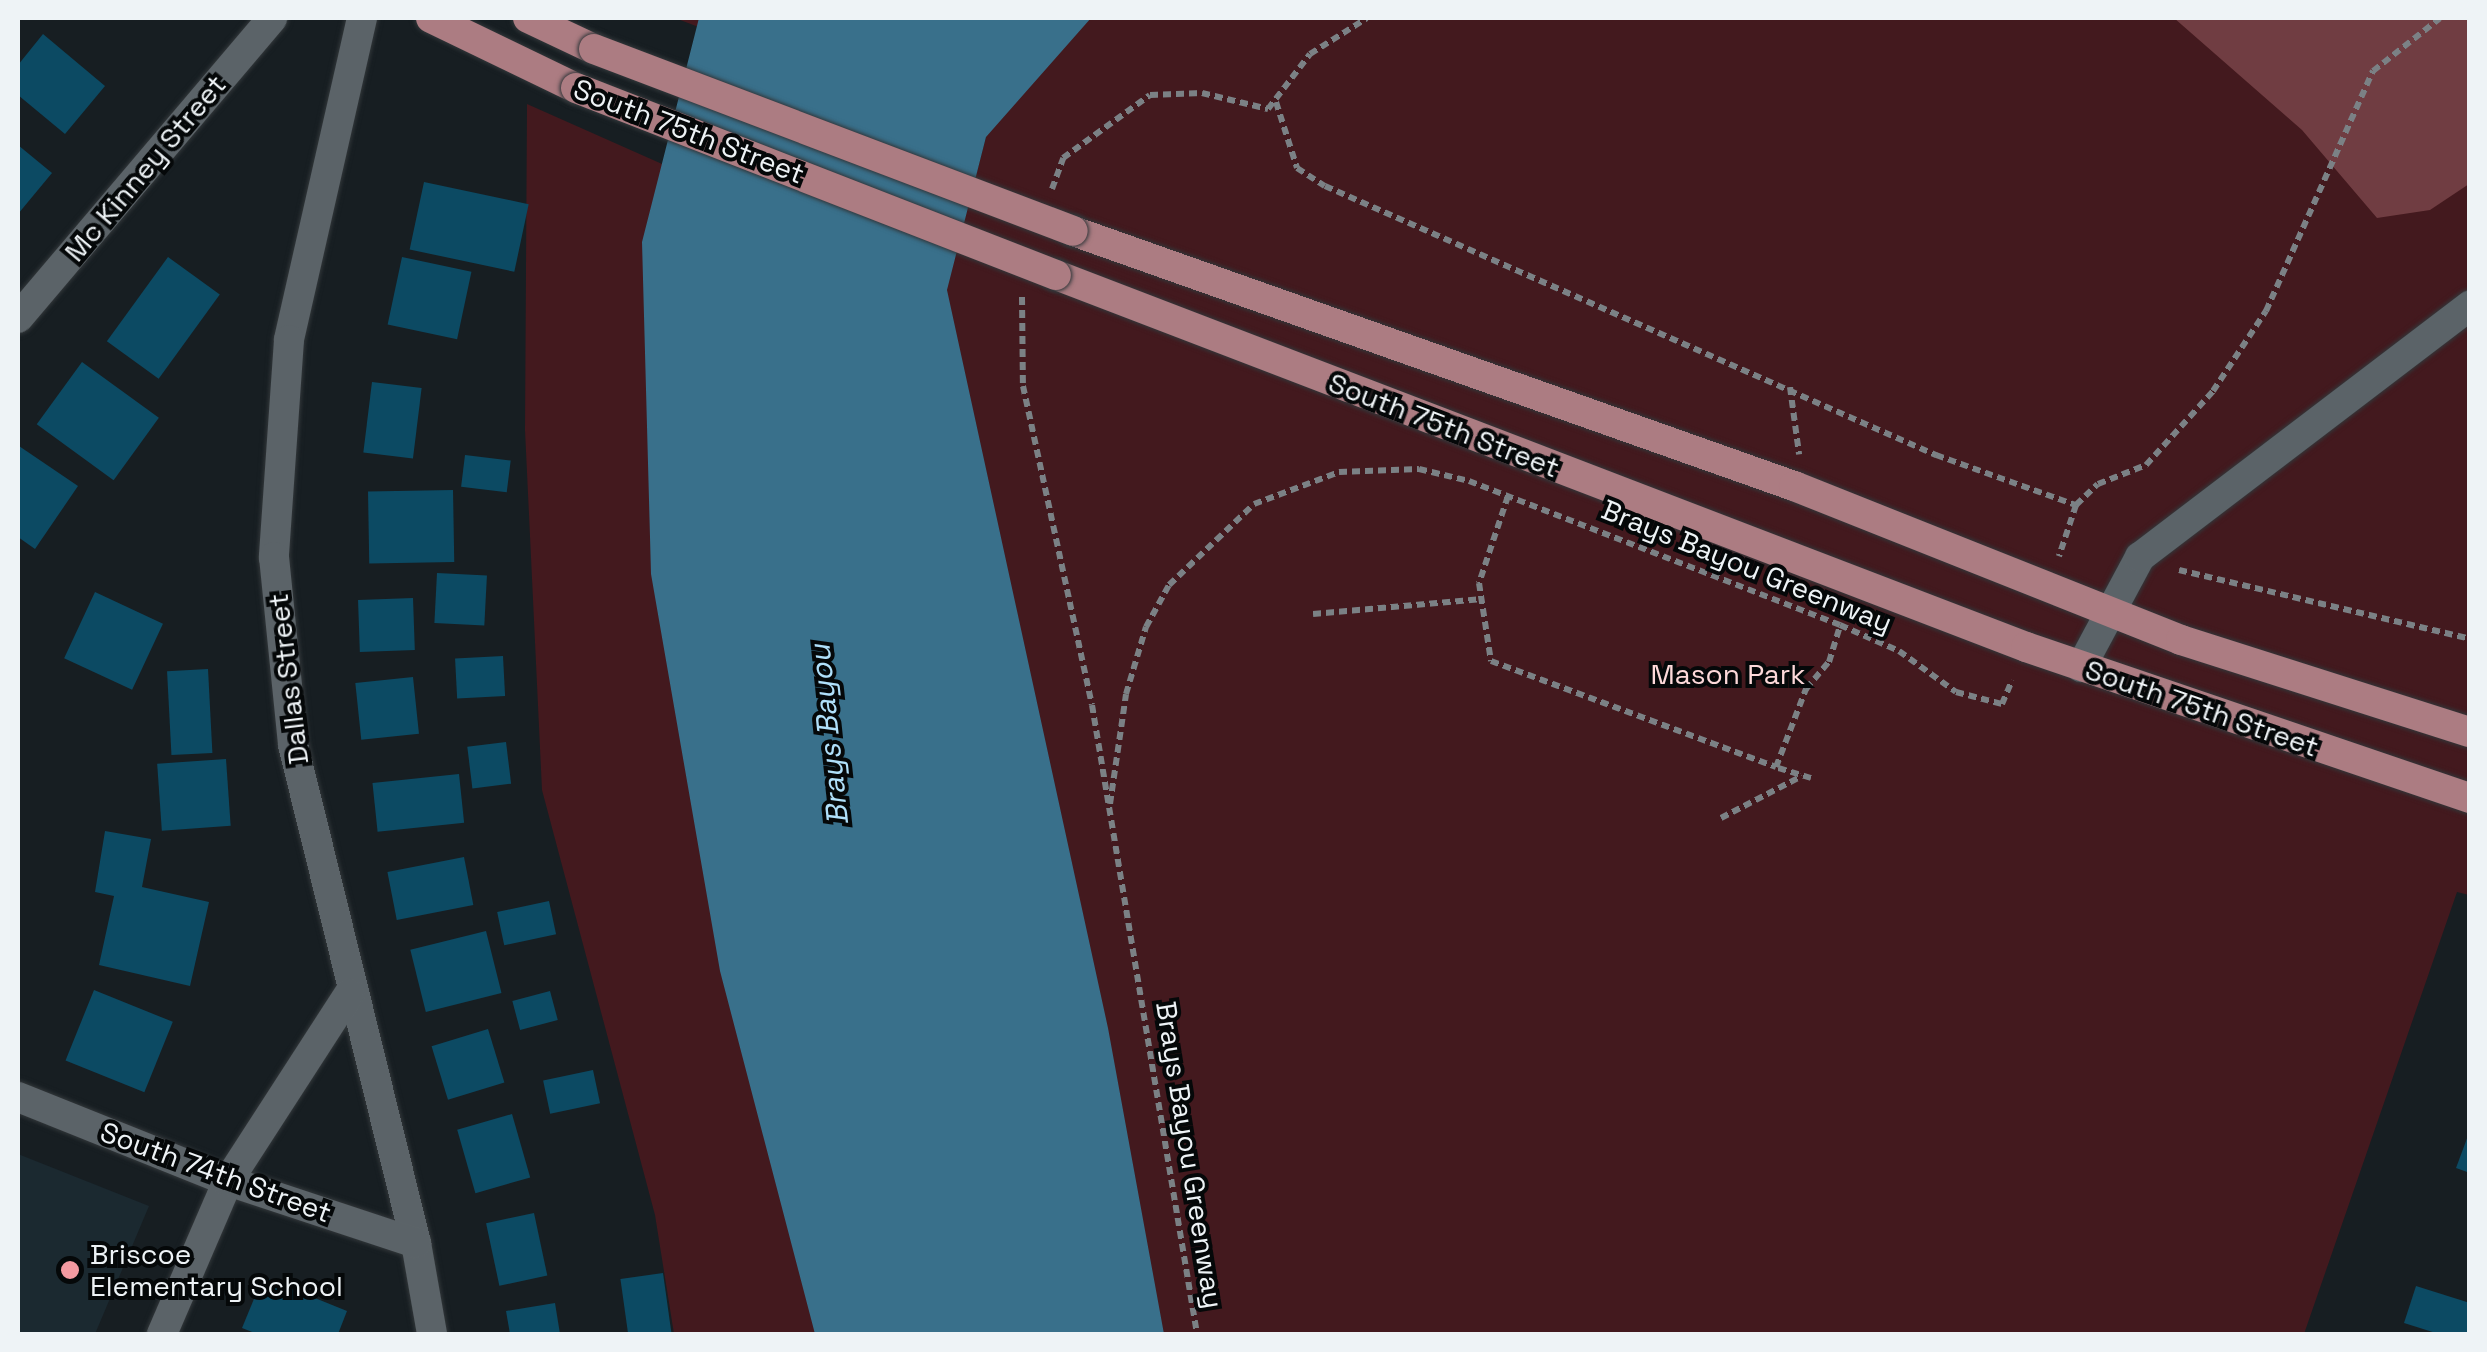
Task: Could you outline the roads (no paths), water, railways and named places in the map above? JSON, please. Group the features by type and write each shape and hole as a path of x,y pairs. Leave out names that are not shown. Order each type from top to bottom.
{"main road":[{"name":"South 75th Street","path":"431,18 576,88 1056,275 2081,667 2470,798"},
{"name":"South 75th Street","path":"528,18 594,48 1073,231 1794,486 2106,610 2470,732"}],"street":[{"name":"Mc Kinney Street","path":"18,318 272,18"},
{"name":"Dallas Street","path":"362,18 289,340 274,557 293,746 350,994 416,1243 432,1334"},
{"path":"2081,667 2106,610 2140,557 2470,306"},
{"path":"162,1334 228,1181 350,994"},
{"name":"South 74th Street","path":"18,1096 228,1181 416,1243"}],"water":[{"name":"Brays Bayou","path":"699,18 1091,18 986,137 947,290 1108,1028 1164,1334 815,1334 720,971 651,574 642,242"}],"place":[{"name":"Briscoe Elementary School","path":"70,1270"}],"park label":[{"name":"Mason Park","path":"1728,674"}]}
